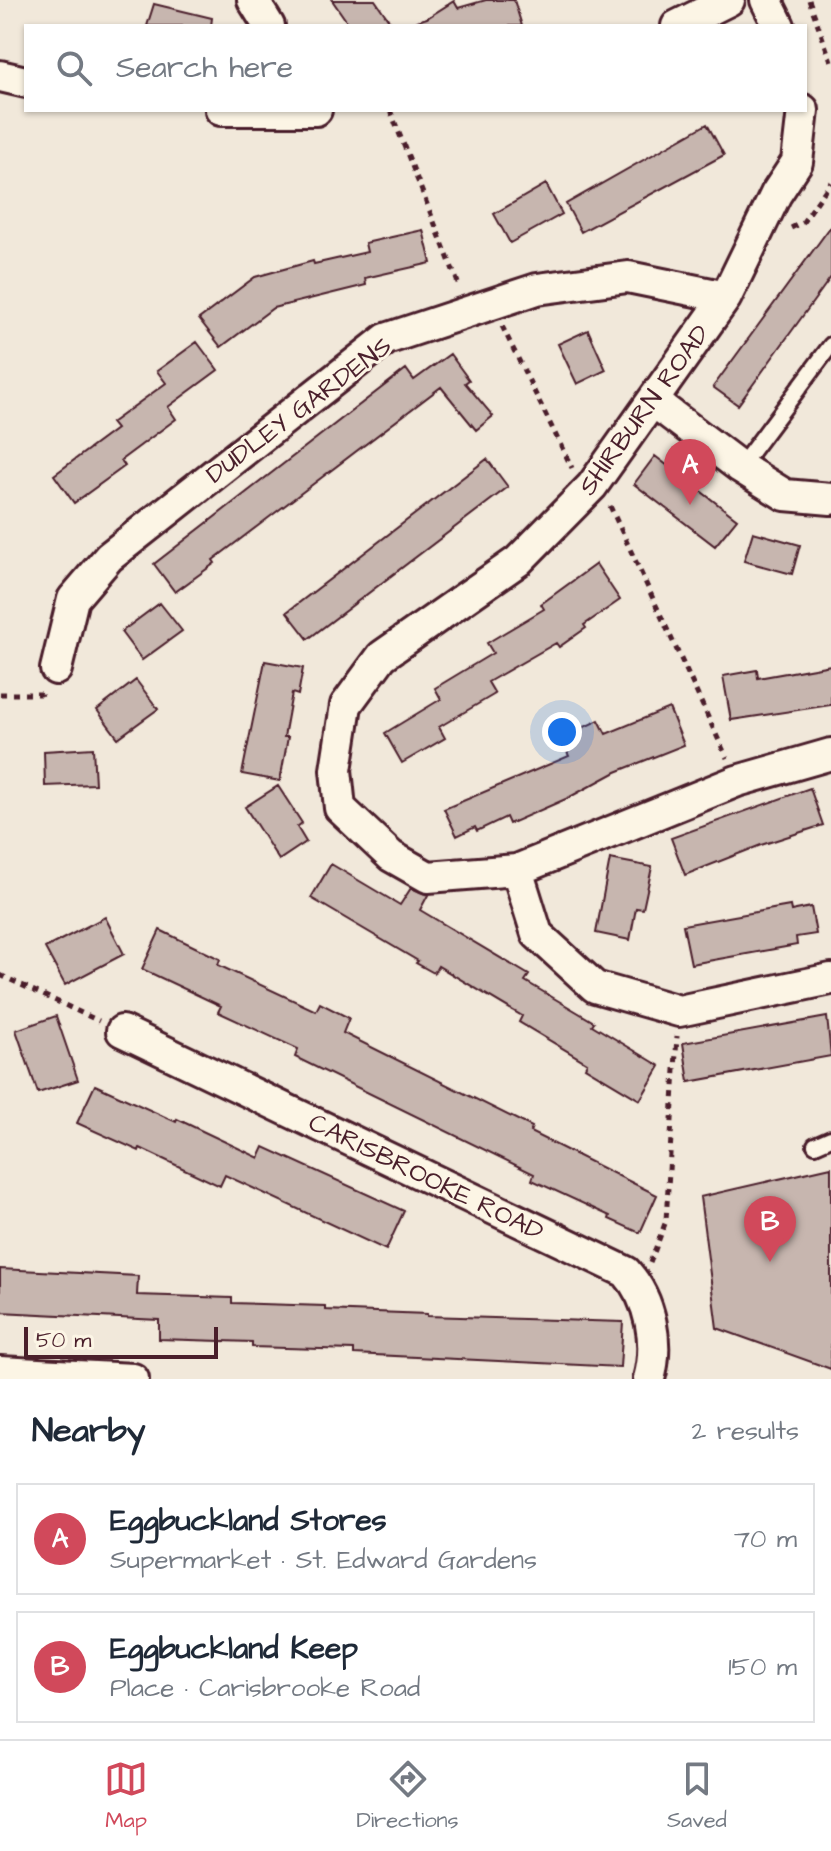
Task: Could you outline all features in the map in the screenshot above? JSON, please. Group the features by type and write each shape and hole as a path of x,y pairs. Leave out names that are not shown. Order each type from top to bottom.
{"street":[{"path":"253,0 268,24"},
{"path":"681,24 729,0"},
{"path":"766,0 778,24"},
{"path":"0,76 24,82"},
{"name":"SHIRBURN ROAD","path":"803,112 797,162 776,194 726,297 653,401 592,486 518,561 382,656 346,705 336,770 340,808 391,856 428,877 517,870 737,781 831,754"},
{"name":"DUDLEY GARDENS","path":"56,669 73,599 109,557 386,339 537,289 628,277 726,297"},
{"path":"653,401 740,467 785,495 831,499"},
{"path":"517,870 537,934 595,987 679,1011 831,979"},
{"name":"CARISBROOKE ROAD","path":"122,1031 626,1272 641,1288"},
{"path":"641,1288 655,1359 649,1379"},
{"path":"0,1372 133,1379"}],"lane":[{"path":"740,467 831,345"},
{"path":"815,1145 831,1138"}],"path":[{"path":"809,0 831,61"},
{"path":"391,112 480,308 569,465 614,511 737,781"},
{"path":"760,227 781,233 803,222 831,182"},
{"path":"0,694 41,694 56,669"},
{"path":"0,975 122,1031"},
{"path":"641,1288 666,1221 679,1011"}],"building":[{"path":"332,0 375,0 392,24 349,24"},
{"path":"486,0 514,0 521,24 415,24 454,1 458,8"},
{"path":"154,4 212,18 211,24 148,24"},
{"path":"707,124 724,155 581,232 566,204"},
{"path":"546,184 562,214 510,243 494,214"},
{"path":"831,226 831,277 738,405 713,387"},
{"path":"423,230 431,263 365,278 366,285 273,308 221,347 199,319 255,277 313,261 314,264 367,252 365,243"},
{"path":"588,330 606,370 577,384 558,344"},
{"path":"197,342 218,370 168,407 176,419 121,460 125,466 74,503 54,475 116,429 111,423 166,383 157,371"},
{"path":"450,354 469,380 465,383 493,416 476,430 441,387 175,592 154,564 406,369 414,380"},
{"path":"655,456 737,519 715,546 634,484"},
{"path":"487,459 508,487 308,639 287,612"},
{"path":"753,532 800,545 792,574 744,561"},
{"path":"596,564 620,600 559,647 556,643 488,682 495,694 439,727 445,738 402,763 385,733 441,699 435,688 493,653 487,643 544,609 541,604"},
{"path":"160,603 182,631 142,660 121,632"},
{"path":"265,661 303,668 298,695 292,693 280,781 242,774"},
{"path":"831,665 831,705 731,720 723,676 757,670 758,678"},
{"path":"136,680 158,709 118,738 97,710"},
{"path":"669,708 684,745 616,772 568,798 509,824 506,817 477,831 475,827 457,836 444,809 569,756 561,738 599,720 606,734"},
{"path":"93,748 95,784 45,786 44,751"},
{"path":"278,786 302,823 297,827 306,842 279,860 245,807"},
{"path":"810,788 823,825 685,875 671,838"},
{"path":"610,859 652,867 643,909 636,908 630,940 596,933"},
{"path":"331,864 400,905 411,888 428,895 420,910 529,975 525,981 660,1066 640,1100 519,1022 522,1016 438,966 434,973 416,963 418,961 311,898"},
{"path":"790,906 791,911 811,907 816,934 796,937 797,945 691,964 683,925"},
{"path":"105,917 124,954 65,985 45,948"},
{"path":"160,930 220,959 218,965 316,1011 320,1003 349,1018 343,1033 532,1127 530,1132 657,1195 640,1233 532,1180 534,1174 295,1057 298,1049 218,1012 221,1006 142,969"},
{"path":"56,1016 78,1080 38,1093 16,1030"},
{"path":"827,1017 831,1056 689,1082 683,1043"},
{"path":"95,1085 259,1158 264,1147 404,1211 386,1250 225,1175 220,1186 140,1148 139,1151 77,1123"},
{"path":"831,1167 831,1369 717,1328 700,1197"},
{"path":"0,1269 138,1276 137,1295 232,1298 232,1303 325,1306 325,1310 427,1316 623,1322 620,1367 354,1354 354,1350 252,1347 252,1342 159,1339 159,1320 0,1312"}],"place":[{"name":"Eggbuckland Stores","path":"690,505"},
{"name":"Eggbuckland Keep","path":"770,1262"}]}
